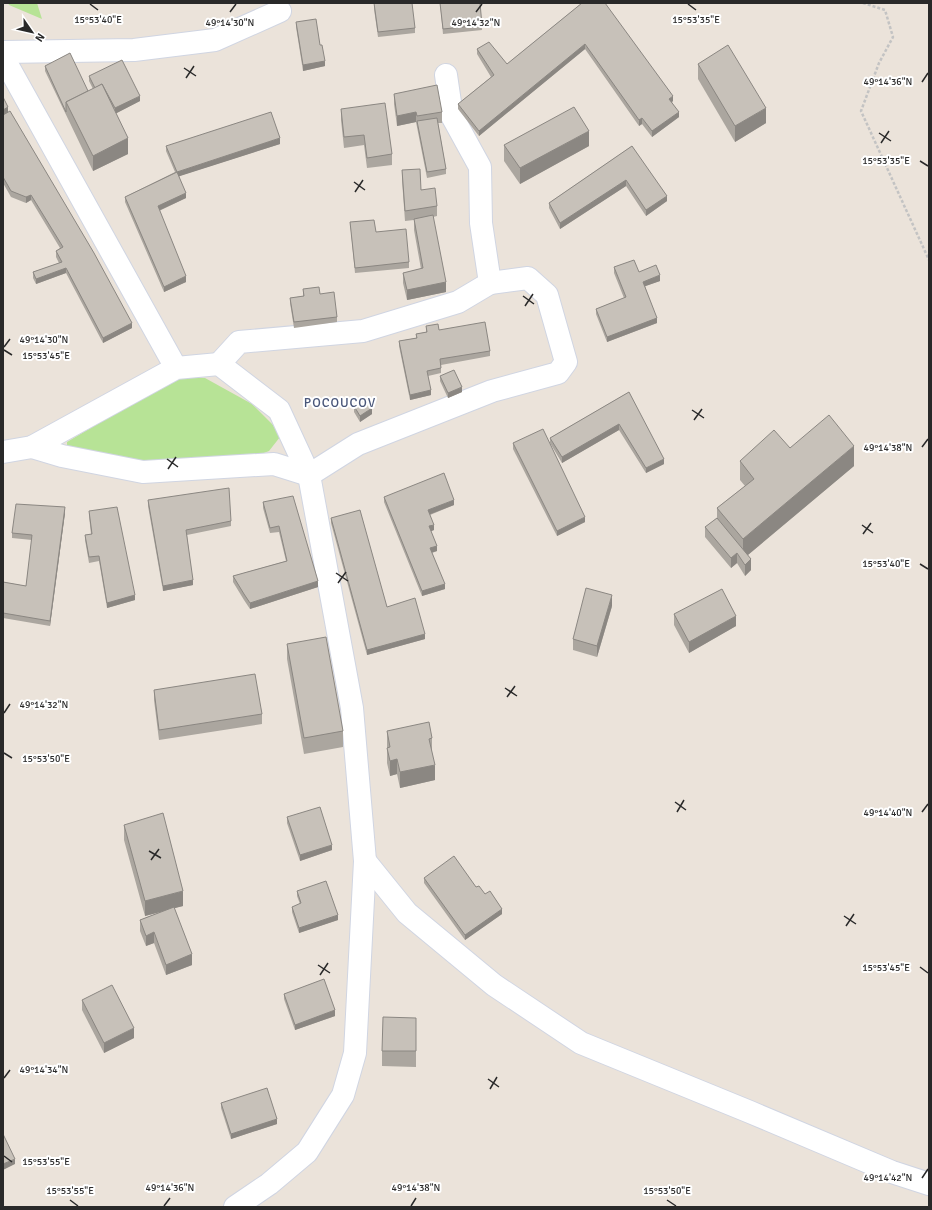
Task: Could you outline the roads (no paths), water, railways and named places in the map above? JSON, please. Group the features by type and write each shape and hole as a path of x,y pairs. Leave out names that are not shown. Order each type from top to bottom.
{"street":[{"path":"3,52 134,50 215,40 280,11"},
{"path":"3,57 176,368"},
{"path":"446,75 452,116 480,167 481,223 490,283"},
{"path":"3,452 32,447 176,368 219,364 239,342 363,332 458,302 490,283 528,278 547,294 566,362 558,373 492,392 358,444 309,475 274,464 143,472 62,456 32,447"},
{"path":"219,364 279,410 309,475 352,708 364,861 355,1053 343,1095 307,1152 269,1184 235,1207"},
{"path":"364,861 407,913 494,985 581,1042 892,1172 929,1184"}],"district":[{"name":"POCOUCOV","path":"340,403"}]}
